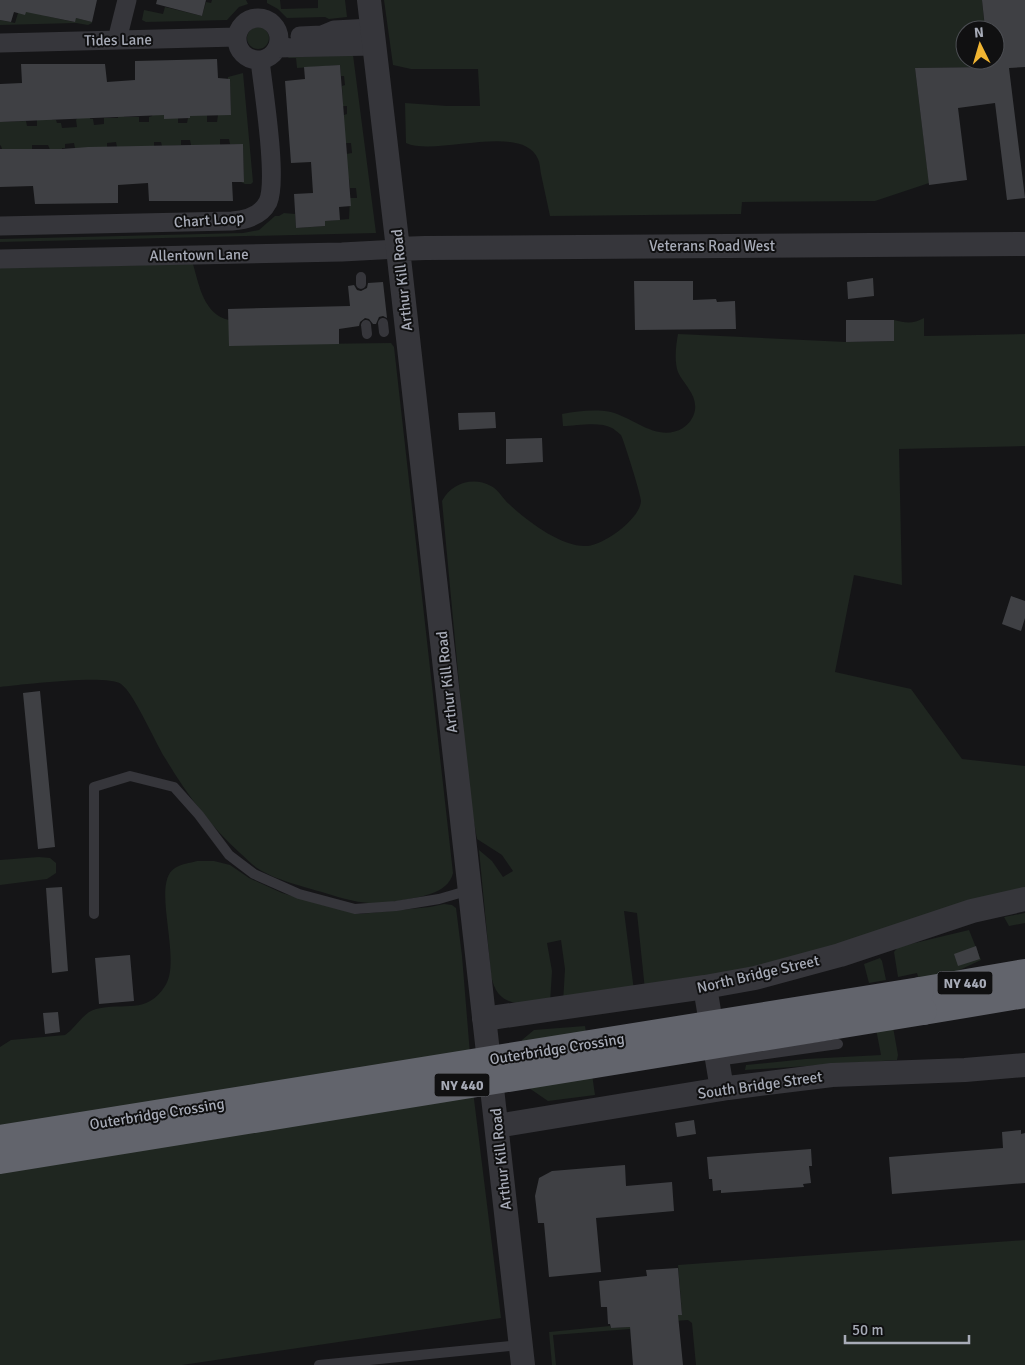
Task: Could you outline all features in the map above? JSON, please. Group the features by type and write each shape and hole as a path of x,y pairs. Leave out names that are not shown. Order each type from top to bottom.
{"highway":[{"name":"Outerbridge Crossing","path":"0,1160 922,1001 1025,973"},
{"name":"Outerbridge Crossing","path":"0,1139 922,1001 1018,996"}],"street":[{"path":"117,40 127,0"},
{"name":"Arthur Kill Road","path":"369,0 522,1355"},
{"path":"254,18 267,19 277,37 268,57 260,60 244,55 237,44 236,37 242,24 254,18"},
{"path":"277,37 322,26 373,37"},
{"name":"Tides Lane","path":"0,43 236,37"},
{"path":"277,37 373,37"},
{"name":"Chart Loop","path":"0,226 232,221 244,220 255,215 267,203 272,182 260,60"},
{"name":"Veterans Road West","path":"398,249 1025,244"},
{"name":"Allentown Lane","path":"0,258 334,252 398,249"},
{"name":"North Bridge Street","path":"484,1019 705,987 781,972 840,955 972,911 1025,899"},
{"path":"705,987 722,1089"},
{"name":"South Bridge Street","path":"497,1126 722,1089 832,1075 959,1071 1025,1065"}],"lane":[{"path":"94,914 94,787 130,776 174,788 199,815 229,855 254,874 299,894 355,909 404,905 440,899 470,890"},
{"path":"718,1061 838,1044"},
{"path":"319,1365 522,1355"}],"shaded area":[{"path":"49,0 46,16 74,22 76,18 92,23 88,25 76,23 0,25 0,20 15,23 18,13"},
{"path":"212,0 246,0 248,4 239,7 227,20 146,22 142,20 144,10 163,14 165,7 202,16 206,2 211,3"},
{"path":"267,0 280,0 281,9 318,8 318,0 345,0 347,17 329,19 325,17 287,18 278,9 267,3"},
{"path":"384,0 982,0 984,20 955,20 955,67 915,68 929,183 875,201 742,202 741,214 550,216 539,161 529,148 515,143 497,141 437,146 420,146 406,143 405,103 480,106 478,69 411,69 393,65"},
{"path":"258,27 266,30 269,38 266,46 258,49 250,46 247,38 250,30"},
{"path":"290,55 353,55 376,233 0,242 0,239 243,233 259,230 275,216 284,213 295,214 296,228 325,226 325,221 349,219 350,198 357,198 356,188 350,188 349,178 318,180 346,154 352,153 351,143 341,143 344,115 347,114 347,106 343,106 342,86 345,85 344,76 341,76 340,65 297,68 296,58 288,58"},
{"path":"243,73 253,182 251,184 241,182 244,181 243,144 230,144 229,139 220,139 220,145 191,145 190,140 181,140 181,145 162,146 161,142 154,142 154,146 117,147 116,142 107,143 107,147 75,148 74,143 65,144 65,148 62,148 62,151 51,152 48,145 32,145 32,149 2,149 0,145 0,122 26,121 27,126 37,126 37,120 52,118 57,123 61,123 62,128 77,127 76,120 78,117 90,117 90,119 93,119 94,125 104,124 104,118 118,118 118,94 123,94 124,117 139,117 139,122 149,122 149,117 153,114 164,114 178,118 178,123 187,123 189,113 207,115 207,122 217,122 218,115 231,115 230,79 228,77"},
{"path":"193,264 200,290 208,306 221,317 229,320 229,345 391,343 394,347 453,873 445,886 431,894 390,903 362,902 290,883 257,868 219,832 181,784 132,697 121,684 112,681 82,680 0,687 0,268"},
{"path":"924,318 924,336 1025,334 1025,446 899,449 902,585 854,575 835,672 911,689 962,759 1025,766 1025,895 831,951 645,990 637,913 624,911 634,991 563,1003 565,969 561,940 547,943 552,971 550,1003 521,1004 505,999 494,986 491,975 479,850 492,861 503,877 513,871 502,855 477,839 470,801 442,501 451,490 463,483 484,483 494,487 507,502 536,526 557,538 578,546 588,546 603,541 628,523 639,508 641,501 632,468 621,435 612,428 588,424 563,426 562,414 605,411 620,415 646,428 664,433 674,432 683,428 692,418 695,404 692,394 677,368 678,334 846,342 894,341 894,320 909,322"},
{"path":"50,858 56,863 56,873 47,879 0,885 0,860"},
{"path":"197,861 214,861 230,865 249,878 282,893 360,914 444,904 452,905 456,908 462,956 473,1091 501,1318 182,1365 0,1365 0,1047 11,1040 65,1035 91,1011 106,1007 143,1004 151,1001 158,995 165,986 170,974 171,958 165,889 168,876 175,868"},
{"path":"1025,913 1025,923 1009,926 1004,917"},
{"path":"969,930 981,960 953,973 919,980 917,973 898,977 894,952 898,947"},
{"path":"880,958 886,980 869,983 864,964"},
{"path":"585,1026 595,1095 548,1101 529,1088 522,1040 534,1030"},
{"path":"893,1027 898,1055 897,1060 745,1070 746,1065 806,1059 881,1055 876,1029"},
{"path":"1025,1240 1025,1365 696,1365 692,1323 688,1320 674,1321 674,1315 682,1314 678,1265"},
{"path":"610,1326 611,1328 630,1327 630,1329 553,1335 556,1365 552,1365 549,1332"}],"building":[{"path":"0,0 97,0 92,22 76,18 75,22 26,12 25,15 14,12 11,22 0,20"},
{"path":"157,0 206,0 202,16 156,4"},
{"path":"982,0 1025,0 1025,67 1009,68 1025,198 1007,200 995,103 958,108 967,180 929,185 915,68 1005,70 1005,20 984,20"},
{"path":"217,59 218,78 230,79 231,115 164,119 164,115 0,122 0,84 22,83 21,64 105,64 107,82 135,80 135,61"},
{"path":"340,65 351,206 339,207 340,220 325,221 325,226 296,228 294,194 313,193 311,162 291,163 285,81 305,79 304,67"},
{"path":"243,144 244,182 232,182 233,201 149,201 148,183 118,185 118,203 35,204 33,186 0,187 0,149"},
{"path":"873,278 874,296 848,299 847,282"},
{"path":"634,281 693,281 693,300 716,299 717,302 735,301 736,329 635,330"},
{"path":"383,282 387,318 379,317 376,324 373,324 369,319 365,318 360,322 359,326 339,329 339,344 229,346 228,309 350,306 348,286 354,285 357,290 361,291 367,288 368,283"},
{"path":"846,320 894,320 894,341 846,342"},
{"path":"495,412 496,428 459,430 458,413"},
{"path":"542,438 543,462 506,464 506,439"},
{"path":"1011,596 1025,601 1025,618 1021,631 1002,624"},
{"path":"40,691 55,847 38,849 23,693"},
{"path":"62,887 68,971 52,973 46,888"},
{"path":"976,946 980,959 958,966 954,954"},
{"path":"130,955 134,1001 99,1004 95,958"},
{"path":"58,1012 60,1032 45,1034 43,1013"},
{"path":"694,1120 696,1134 677,1137 675,1123"},
{"path":"1021,1130 1021,1134 1025,1133 1025,1183 892,1194 889,1157 1003,1148 1002,1132"},
{"path":"811,1149 812,1166 809,1166 811,1183 803,1184 804,1187 721,1193 721,1190 713,1191 712,1179 709,1179 707,1157"},
{"path":"625,1165 626,1186 672,1182 674,1211 596,1218 601,1272 549,1277 544,1223 538,1223 535,1196 539,1178 552,1171"},
{"path":"678,1268 682,1315 678,1315 683,1365 633,1365 630,1327 611,1328 610,1324 608,1324 607,1307 601,1307 599,1281 647,1276 646,1270"}]}
